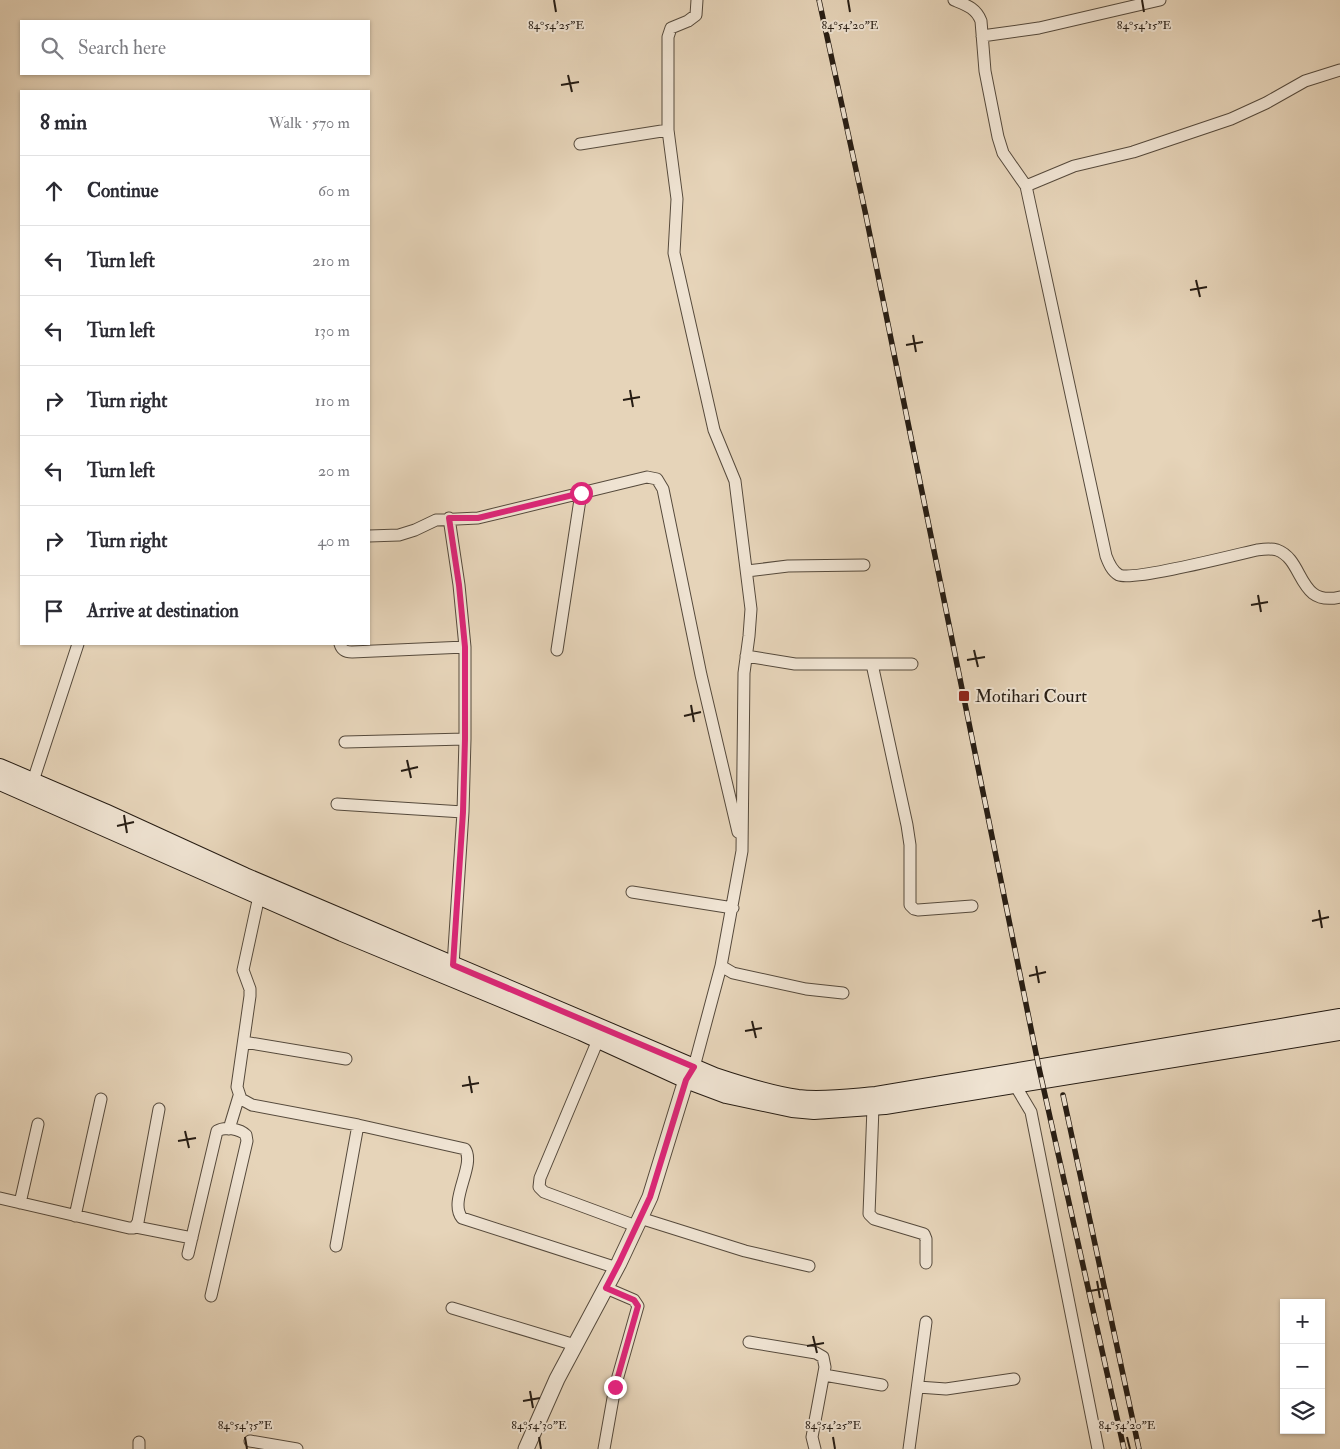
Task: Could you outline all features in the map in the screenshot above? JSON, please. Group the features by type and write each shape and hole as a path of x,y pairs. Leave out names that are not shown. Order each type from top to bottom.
{"main road":[{"path":"0,767 245,876 453,965 690,1073 726,1094 792,1109 814,1111 873,1107 1340,1032"},
{"path":"0,782 342,932 598,1040 690,1073 800,1098 843,1098 886,1093 1340,1017"}],"street":[{"path":"526,1449 557,1379 617,1268 650,1197 690,1073 721,966 742,851 744,673 751,623 747,570 735,482 714,430 676,263 674,245 677,199 668,130 669,31 674,26 688,21 696,15 697,0"},
{"path":"954,0 975,10 981,21 984,72 998,137 1003,153 1026,186 1106,556 1115,572 1121,576 1130,576 1270,549 1284,555 1312,593 1326,599 1340,598"},
{"path":"982,36 1039,28 1160,0"},
{"path":"1026,186 1074,166 1133,152 1231,119 1266,104 1305,81 1340,70"},
{"path":"580,144 668,130"},
{"path":"370,536 390,536 407,533 436,520 478,518 653,477 660,483 742,851"},
{"path":"558,650 581,493"},
{"path":"449,518 459,585 465,647 463,812 453,965"},
{"path":"747,570 788,566 864,565"},
{"path":"33,781 78,645"},
{"path":"340,645 346,652 465,647"},
{"path":"746,656 795,664 912,664"},
{"path":"872,664 907,825 910,845 910,905 918,910 972,906"},
{"path":"345,742 465,739"},
{"path":"337,804 463,812"},
{"path":"632,892 733,908"},
{"path":"229,1129 239,1096 238,1087 250,992 243,970 259,896"},
{"path":"721,966 734,973 806,989 843,993"},
{"path":"598,1040 540,1178 539,1187 544,1192 638,1222 808,1266"},
{"path":"244,1042 346,1059"},
{"path":"1015,1085 1031,1112 1098,1449"},
{"path":"239,1096 245,1103 252,1106 465,1149 467,1157 458,1204 462,1218 617,1268"},
{"path":"75,1216 101,1099"},
{"path":"873,1107 869,1214 874,1219 924,1234 926,1238 926,1263"},
{"path":"136,1226 159,1109"},
{"path":"20,1203 38,1124"},
{"path":"336,1246 358,1126"},
{"path":"188,1254 217,1131 221,1128 244,1133 246,1141 210,1296"},
{"path":"0,1198 129,1228 136,1226 192,1238"},
{"path":"604,1449 615,1387 638,1306 634,1300 606,1288"},
{"path":"452,1308 575,1345"},
{"path":"909,1449 926,1322"},
{"path":"749,1342 823,1357 826,1364 812,1437 815,1449"},
{"path":"824,1375 882,1385"},
{"path":"918,1387 946,1389 1014,1379"},
{"path":"250,1441 297,1449"}],"railway":[{"path":"819,0 865,211 1039,1068 1124,1449"},
{"path":"1063,1095 1139,1449"}],"place":[{"name":"Motihari Court","path":"964,696"}],"route":[{"path":"581,493 478,518 449,518 459,585 465,647 463,812 453,965 694,1067 686,1080 650,1197 606,1288 634,1300 638,1306 615,1387"}]}
